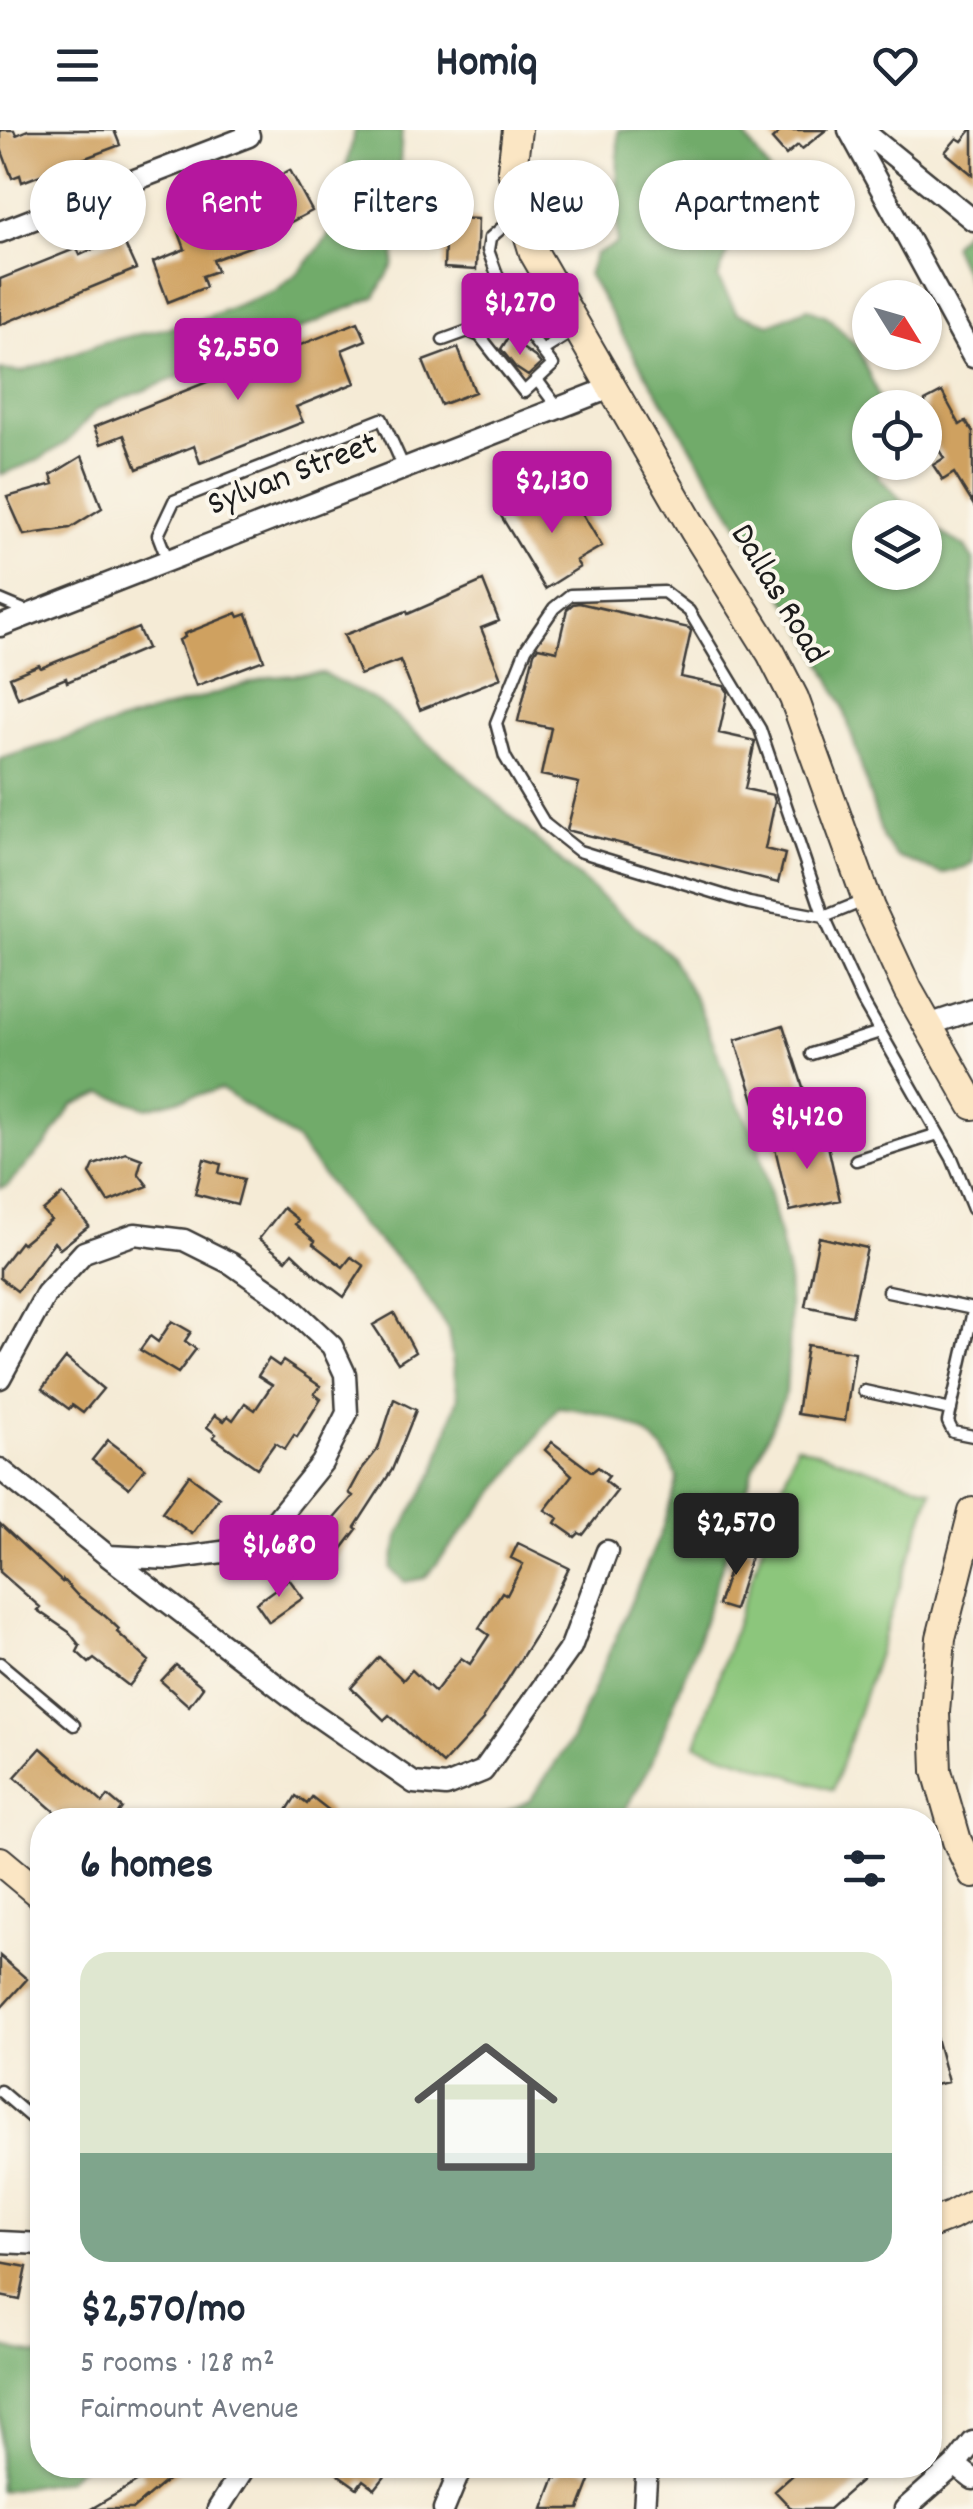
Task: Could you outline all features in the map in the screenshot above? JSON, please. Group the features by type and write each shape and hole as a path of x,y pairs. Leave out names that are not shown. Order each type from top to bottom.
{"street":[{"name":"Dallas Road","path":"513,160 516,130"},
{"path":"850,130 973,357"},
{"path":"862,130 973,220"},
{"path":"0,232 248,133"},
{"name":"Dallas Road","path":"533,250 610,388 779,668 794,698 867,900 908,990 973,1105"},
{"name":"Sylvan Street","path":"0,626 610,388"},
{"path":"928,1025 973,1010"},
{"path":"0,1378 46,1294 84,1252 134,1234 184,1240 232,1264 283,1300 332,1346 344,1374 346,1413 322,1463 276,1520 229,1551 171,1559 108,1556"},
{"path":"0,1469 310,1710 414,1782 446,1786 483,1771 571,1647 608,1551"},
{"path":"973,1512 941,1638 935,1712 937,1771 957,1841 973,1874"},
{"path":"0,1861 30,1886"},
{"path":"942,2219 973,2204"},
{"path":"0,2242 30,2243"},
{"path":"942,2476 973,2442"},
{"path":"955,2465 973,2478"},
{"path":"218,2509 238,2478"},
{"path":"444,2509 457,2478"},
{"path":"644,2509 645,2478"},
{"path":"905,2509 940,2478"}],"lane":[{"path":"443,340 468,331 480,336 509,367 524,392 553,365 542,351 529,345 510,310 488,250 494,235"},
{"path":"480,336 549,278"},
{"path":"542,351 578,329"},
{"path":"536,380 558,408"},
{"path":"168,560 158,535 174,501 382,419 404,468"},
{"path":"867,900 824,917 749,903 579,851 545,824 504,757 496,724 526,648 554,608 570,595 664,592 689,611 760,729 824,917 862,1000 938,1134 973,1208"},
{"path":"0,600 32,613"},
{"path":"811,1054 880,1032"},
{"path":"856,1160 938,1134"},
{"path":"888,1291 973,1310 948,1422 953,1432 973,1436"},
{"path":"864,1392 951,1410"},
{"path":"0,1664 74,1725"},
{"path":"0,2092 30,2117"}],"green space":[{"path":"355,130 402,130 400,160 348,160"},
{"path":"618,130 743,133 761,160 639,160 639,250 729,250 718,278 737,313 770,324 807,308 827,316 852,341 852,370 867,370 876,390 852,390 852,480 882,480 901,500 852,500 852,590 942,590 942,533 965,547 973,560 973,862 965,867 942,874 897,857 883,839 842,703 811,641 588,274 595,255 619,250"},
{"path":"973,220 973,291 952,245"},
{"path":"317,250 395,250 394,264 375,297 97,409 68,441 39,460 0,475 0,370 22,372 104,342 194,322 276,290 301,270"},
{"path":"323,673 378,702 670,955 698,1004 736,1100 757,1139 788,1274 786,1393 754,1467 698,1640 650,1767 626,1808 514,1808 530,1800 572,1739 662,1530 678,1478 653,1439 614,1419 558,1407 517,1465 425,1578 405,1582 391,1569 400,1533 435,1471 458,1397 448,1330 412,1274 358,1222 295,1139 221,1089 147,1108 103,1093 73,1105 46,1145 7,1186 0,1188 0,759 270,677"},
{"path":"796,1445 932,1490 833,1790 696,1745"},
{"path":"0,2345 30,2354 30,2478 68,2478 0,2491"}],"building":[{"path":"0,130 14,130 16,135 28,130 114,130 120,145 80,160 30,160 30,179 22,182 20,175 12,178 0,146"},
{"path":"782,130 826,130 802,149 798,145 786,155 772,139"},
{"path":"973,130 973,175 945,152"},
{"path":"297,183 312,211 297,219"},
{"path":"474,219 478,219 476,270 444,268 445,250 474,250"},
{"path":"72,250 78,250 80,255 91,250 127,250 136,269 0,325 0,279"},
{"path":"183,250 241,250 213,260 217,271 202,276 206,287 168,302 153,262"},
{"path":"358,322 366,340 342,350 355,383 296,407 303,422 200,463 194,446 137,469 124,435 101,444 94,427"},
{"path":"508,338 541,364 528,376 501,349"},
{"path":"458,348 475,392 441,405 423,361"},
{"path":"942,392 960,425 966,421 973,432 973,504 954,473 942,478"},
{"path":"82,456 102,508 70,528 24,535 7,497 54,484 51,475"},
{"path":"542,492 550,505 570,493 602,546 576,561 580,567 545,589 501,516"},
{"path":"483,581 499,621 481,628 501,678 420,710 400,660 360,675 344,635 407,611 408,614"},
{"path":"579,603 689,628 681,677 724,686 728,692 719,733 755,741 745,789 773,795 765,849 785,854 778,883 567,830 579,783 541,775 551,728 518,721 534,653 538,647 557,651 567,609"},
{"path":"237,613 239,617 247,614 264,660 196,686 179,640 184,634"},
{"path":"138,628 147,648 18,698 10,677"},
{"path":"783,1025 804,1090 756,1106 735,1040"},
{"path":"825,1132 840,1200 790,1211 774,1144"},
{"path":"126,1153 142,1159 138,1173 148,1186 108,1202 90,1174 94,1165"},
{"path":"204,1159 221,1164 219,1173 244,1179 237,1205 195,1194"},
{"path":"63,1194 89,1226 60,1249 54,1242 17,1291 0,1278 0,1268 20,1242 51,1220 43,1211"},
{"path":"283,1208 298,1220 295,1224 315,1241 313,1244 343,1267 351,1257 364,1266 344,1297 292,1253 286,1260 259,1239"},
{"path":"819,1237 867,1248 852,1316 805,1306"},
{"path":"394,1313 415,1352 398,1363 373,1325"},
{"path":"172,1321 191,1332 185,1341 196,1349 178,1373 140,1350 150,1336 158,1342"},
{"path":"807,1345 855,1352 845,1421 797,1414"},
{"path":"66,1358 103,1389 83,1413 72,1405 69,1409 42,1389"},
{"path":"269,1359 279,1366 283,1361 320,1386 314,1394 321,1399 297,1437 294,1435 285,1449 275,1443 257,1468 213,1437 216,1434 207,1427 215,1415 224,1421 228,1416 233,1420 245,1403 255,1410 272,1385 258,1376"},
{"path":"394,1399 416,1410 392,1470 332,1562 314,1549 353,1496 349,1493 378,1449"},
{"path":"108,1440 145,1468 129,1488 92,1460"},
{"path":"552,1442 592,1472 598,1467 609,1476 605,1481 617,1491 583,1535 575,1537 545,1510 572,1475 545,1450"},
{"path":"189,1475 219,1497 192,1534 162,1512"},
{"path":"0,1524 105,1616 149,1661 129,1686 94,1659 89,1663 77,1652 80,1646 69,1632 37,1610 40,1607 0,1572"},
{"path":"518,1543 569,1568 536,1635 484,1719 443,1764 389,1715 384,1720 351,1688 379,1657 403,1680 412,1670 435,1692 461,1658 470,1664 489,1635 479,1628 502,1592 507,1595 523,1564 511,1558"},
{"path":"737,1545 753,1550 734,1610 718,1605"},
{"path":"289,1579 303,1598 269,1622 256,1603"},
{"path":"176,1665 203,1687 189,1706 161,1681"},
{"path":"41,1748 103,1803 108,1796 122,1808 50,1808 15,1777"},
{"path":"296,1796 307,1804 312,1797 326,1808 288,1808"},
{"path":"0,1956 27,1979 0,2009"},
{"path":"942,2060 948,2082 942,2083"},
{"path":"0,2262 27,2267 20,2300 0,2296"},
{"path":"143,2478 170,2478 133,2509 91,2509"},
{"path":"343,2478 384,2478 375,2489 363,2480 357,2488"},
{"path":"555,2478 591,2478 579,2509 543,2509"},
{"path":"790,2478 861,2481 829,2509 792,2509 775,2491"}]}
